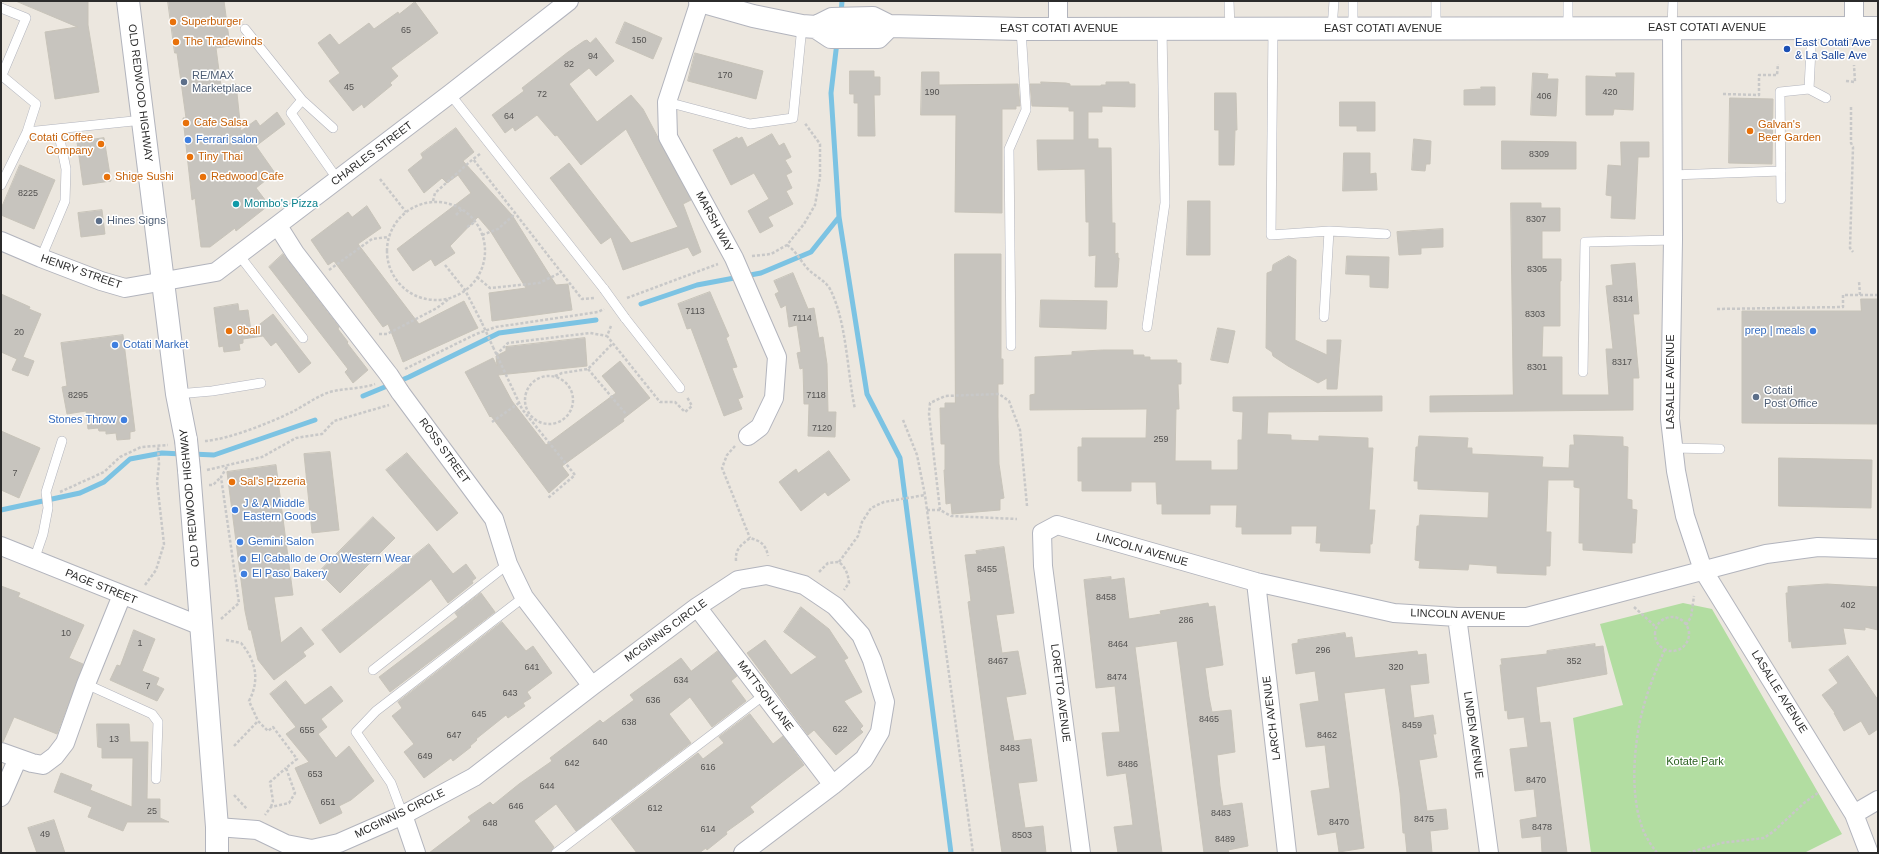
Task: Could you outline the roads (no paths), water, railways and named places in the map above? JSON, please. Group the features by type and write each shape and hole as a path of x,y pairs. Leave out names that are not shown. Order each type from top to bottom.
{"main road":[{"name":"OLD REDWOOD HIGHWAY","path":"128,1 177,394 187,442 198,475 209,624 217,853"},
{"path":"700,1 753,16 809,26"},
{"name":"EAST COTATI AVENUE","path":"809,26 832,19 850,28 873,18 889,26 1021,29 1878,28"}],"street":[{"name":"CHARLES STREET","path":"164,282 216,272 450,94 568,1"},
{"name":"MARSH WAY","path":"700,1 667,102 668,137 733,256 777,357 774,398 760,427 748,436"},
{"path":"1058,1 1058,29"},
{"path":"1854,1 1854,28"},
{"name":"LASALLE AVENUE","path":"1672,28 1670,418 1673,448 1685,516 1703,570 1854,814 1869,853"},
{"name":"ROSS STREET","path":"278,226 295,253 494,519 508,564 524,597 592,686"},
{"name":"HENRY STREET","path":"1,241 100,281 125,288 164,282"},
{"name":"LINCOLN AVENUE","path":"1042,533 1057,525 1256,582 1394,613 1457,616 1527,617 1766,554 1818,547 1878,549"},
{"name":"LORETTO AVENUE","path":"1042,533 1043,566 1081,853"},
{"name":"PAGE STREET","path":"1,546 122,595 209,624"},
{"name":"MCGINNIS CIRCLE","path":"217,827 257,830 286,844 312,849 339,843 403,815 474,777 697,607 738,580 767,575 804,585 835,606 861,635 872,660 885,702 880,732 864,759 833,785 743,853"},
{"name":"LARCH AVENUE","path":"1256,582 1287,853"},
{"path":"1,752 44,765 55,756 64,743 122,595"},
{"name":"MATTSON LANE","path":"697,607 833,785"},
{"name":"LINDEN AVENUE","path":"1457,616 1489,853"},
{"path":"1,797 18,758"},
{"path":"1854,814 1878,800"},
{"path":"403,815 416,853"}],"lane":[{"path":"1229,1 1230,29"},
{"path":"1334,1 1343,29"},
{"path":"1343,29 1353,1"},
{"path":"1436,1 1436,29"},
{"path":"1568,1 1568,29"},
{"path":"1672,28 1673,1"},
{"path":"1,8 26,18 1,75 36,104 27,132 1,185"},
{"path":"667,102 750,124 793,118 809,26"},
{"path":"1809,89 1812,28"},
{"path":"245,29 302,100 332,128"},
{"path":"1011,346 1009,149 1026,110 1021,29"},
{"path":"1147,327 1165,203 1162,29"},
{"path":"1273,29 1271,235 1329,231 1386,234"},
{"path":"1781,199 1780,92 1809,89 1826,98"},
{"path":"450,94 680,388"},
{"path":"302,100 291,113 338,180"},
{"path":"27,132 58,130 143,120"},
{"path":"41,258 65,201 66,169 58,130"},
{"path":"1672,175 1781,171"},
{"path":"1324,317 1329,231"},
{"path":"1583,372 1585,242 1672,240"},
{"path":"239,255 303,338"},
{"path":"177,394 212,391 261,383"},
{"path":"34,560 43,534 48,508 46,492 62,441"},
{"path":"1673,448 1720,449"},
{"path":"373,670 508,564"},
{"path":"403,815 391,783 356,732 376,711 524,597"},
{"path":"86,684 152,714 158,722 156,779"},
{"path":"556,853 764,695"}],"waterway":[{"path":"841,14 842,1"},
{"path":"837,42 831,93 839,217 867,394 900,458 951,853"},
{"path":"641,304 697,285 761,273 811,252 839,217"},
{"path":"363,396 409,377 499,333 596,320"},
{"path":"192,454 214,455 315,420"},
{"path":"1,510 80,493 104,482 130,459 162,453 182,454"}],"place":[{"name":"Superburger","path":"173,22"},
{"name":"The Tradewinds","path":"176,42"},
{"name":"East Cotati Ave & La Salle Ave","path":"1787,49"},
{"name":"RE/MAX Marketplace","path":"184,82"},
{"name":"Cafe Salsa","path":"186,123"},
{"name":"Galvan's Beer Garden","path":"1750,131"},
{"name":"Ferrari salon","path":"188,140"},
{"name":"Cotati Coffee Company","path":"101,144"},
{"name":"Tiny Thai","path":"190,157"},
{"name":"Shige Sushi","path":"107,177"},
{"name":"Redwood Cafe","path":"203,177"},
{"name":"Mombo's Pizza","path":"236,204"},
{"name":"Hines Signs","path":"99,221"},
{"name":"8ball","path":"229,331"},
{"name":"prep | meals","path":"1813,331"},
{"name":"Cotati Market","path":"115,345"},
{"name":"Cotati Post Office","path":"1756,397"},
{"name":"Stones Throw","path":"124,420"},
{"name":"Sal's Pizzeria","path":"232,482"},
{"name":"J & A Middle Eastern Goods","path":"235,510"},
{"name":"Gemini Salon","path":"240,542"},
{"name":"El Caballo de Oro Western Wear","path":"243,559"},
{"name":"El Paso Bakery","path":"244,574"}],"park label":[{"name":"Kotate Park","path":"1695,762"}]}
